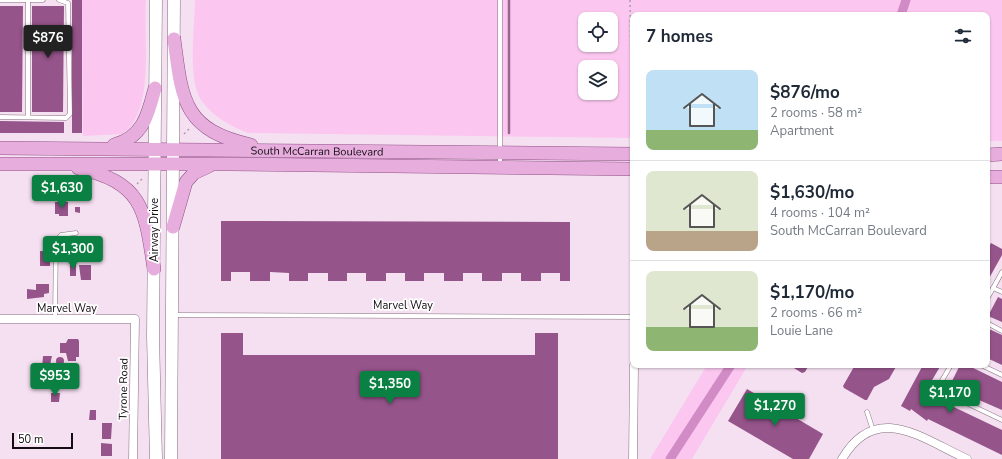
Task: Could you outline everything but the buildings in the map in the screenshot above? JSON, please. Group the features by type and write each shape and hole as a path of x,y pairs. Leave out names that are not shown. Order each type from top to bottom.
{"main road":[{"name":"Airway Drive","path":"156,0 154,164 156,459"},
{"name":"Airway Drive","path":"171,459 172,149 175,2"},
{"path":"174,39 182,92 185,102 198,120 216,134 228,139 274,150"},
{"path":"102,148 125,142 136,135 147,114 155,88"},
{"name":"South McCarran Boulevard","path":"0,148 630,154"},
{"path":"990,155 1002,154"},
{"name":"South McCarran Boulevard","path":"0,164 212,164 500,169 630,169"},
{"path":"58,164 102,175 122,185 130,191 141,207 145,218 154,269"},
{"path":"172,227 186,182 194,173 212,164"},
{"path":"990,177 1002,177"}],"street":[{"name":"Marvel Way","path":"0,319 135,319"},
{"name":"Tyrone Road","path":"133,459 135,319"},
{"path":"633,459 634,368"},
{"path":"842,459 856,439 873,430 884,427 903,429 967,459"}],"lane":[{"path":"0,0 43,0"},
{"path":"28,0 28,117"},
{"path":"0,117 66,118 70,114 68,3 59,0"},
{"path":"500,0 500,169"},
{"path":"55,319 54,254 56,241 61,235 76,234"},
{"path":"990,294 1002,272"},
{"path":"993,288 1002,292"},
{"name":"Marvel Way","path":"172,315 630,317"},
{"path":"990,325 1002,331"},
{"path":"949,368 938,389 1002,420"},
{"path":"987,368 1002,375"},
{"path":"867,412 873,430"}],"path":[{"path":"630,0 630,12"},
{"path":"183,135 195,122"},
{"path":"133,189 145,177"}],"shaded area":[{"path":"82,0 146,0 146,72 144,92 140,109 133,124 122,134 83,136"},
{"path":"195,0 1002,0 1002,141 990,141 990,12 630,12 630,138 248,133 228,124 205,106 197,91 193,66"},
{"path":"705,368 746,368 692,459 650,459"}],"waterway":[{"path":"509,0 509,133"},
{"path":"902,12 906,0"},
{"path":"670,459 729,368"}]}
